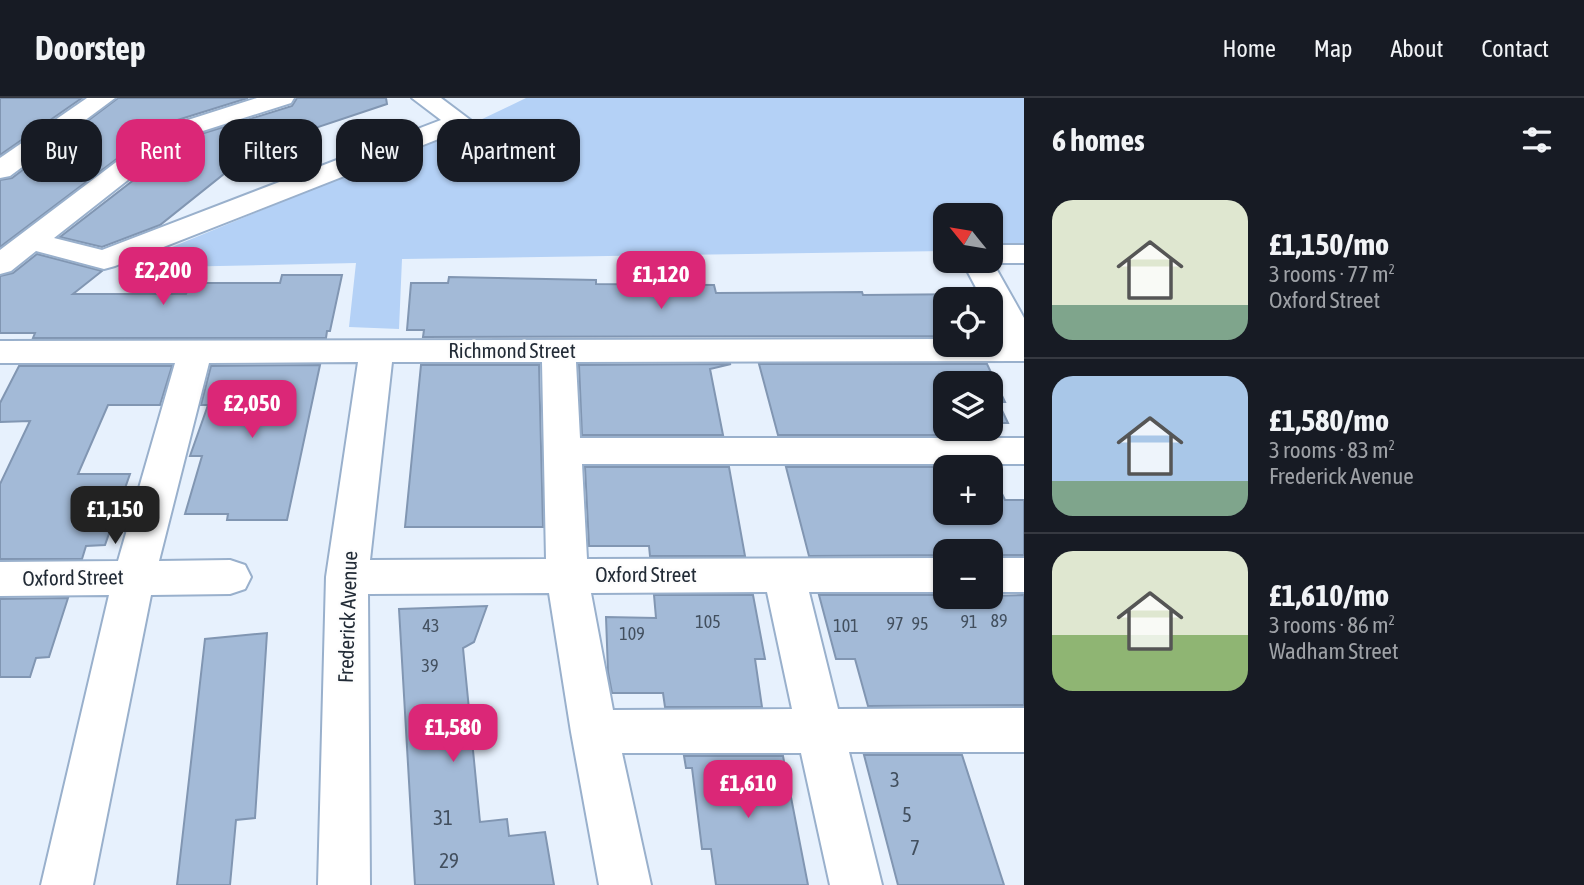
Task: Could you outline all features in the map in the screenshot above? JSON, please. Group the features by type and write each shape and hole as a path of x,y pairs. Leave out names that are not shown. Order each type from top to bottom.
{"street":[{"path":"0,170 103,98"},
{"path":"0,265 157,144 178,131 282,98"},
{"path":"31,241 104,260 460,122 424,98"},
{"path":"1003,254 1024,254"},
{"path":"983,273 1021,355"},
{"name":"Frederick Avenue","path":"344,885 346,577 376,351"},
{"path":"559,351 567,576 594,732 625,885"},
{"name":"Richmond Street","path":"0,352 559,351 1021,355"},
{"path":"68,885 134,577 195,352"},
{"path":"562,451 1024,451"},
{"path":"784,575 856,885"},
{"name":"Oxford Street","path":"346,577 933,575"},
{"path":"1003,575 1024,575"},
{"name":"Oxford Street","path":"0,579 230,576"},
{"path":"594,732 820,731 1022,735"}],"shaded area":[{"path":"526,98 1024,98 1024,250 1003,250 1003,203 933,203 933,251 402,259 399,329 349,327 356,263 121,268 336,180 336,182 423,182 423,144 437,138 437,182 580,182 580,119 482,119"}],"building":[{"path":"0,98 82,98 52,119 21,119 21,140 0,155"},
{"path":"118,98 248,98 181,119 116,119 116,159 102,170 102,119 90,119"},
{"path":"297,98 386,98 387,104 322,126 322,119 250,119 292,106"},
{"path":"219,128 219,178 160,225 102,247 60,237 131,182 205,182 205,133"},
{"path":"21,171 21,182 86,182 0,247 0,180 12,178"},
{"path":"37,254 102,271 73,294 186,294 190,283 280,283 282,275 342,275 330,331 327,331 326,338 33,338 35,333 0,333 0,276 13,273"},
{"path":"449,277 596,280 596,284 714,285 716,293 933,294 933,336 423,337 424,330 407,330 411,283 448,283"},
{"path":"731,364 710,369 723,435 582,435 579,365"},
{"path":"759,364 987,364 990,371 933,371 933,435 778,435"},
{"path":"320,365 287,520 227,520 228,514 185,514 202,456 190,456 208,405 201,405 211,366"},
{"path":"421,365 539,365 543,527 405,527"},
{"path":"19,366 172,366 160,405 108,405 78,474 130,474 105,545 86,546 82,559 0,559 0,484 30,421 0,422 0,403"},
{"path":"585,467 729,467 745,556 650,556 649,546 589,546"},
{"path":"786,467 933,467 933,525 1003,525 1003,496 1005,500 1024,500 1024,555 1003,555 1003,539 933,539 933,555 809,556"},
{"path":"654,595 753,595 765,659 755,659 762,707 665,707 663,693 612,693 608,672 606,617 656,618"},
{"path":"819,595 933,595 933,609 1003,609 1003,596 1024,595 1024,705 868,706 855,659 836,659"},
{"path":"68,598 49,657 36,658 30,677 0,677 0,599"},
{"path":"487,606 474,642 463,648 480,822 507,819 509,836 545,832 554,885 415,885 399,609"},
{"path":"267,633 255,818 236,820 230,885 177,885 205,639"},
{"path":"864,755 962,755 1004,885 898,885"},
{"path":"684,756 783,756 808,885 716,885 711,849 702,849 692,768 686,768"}]}
